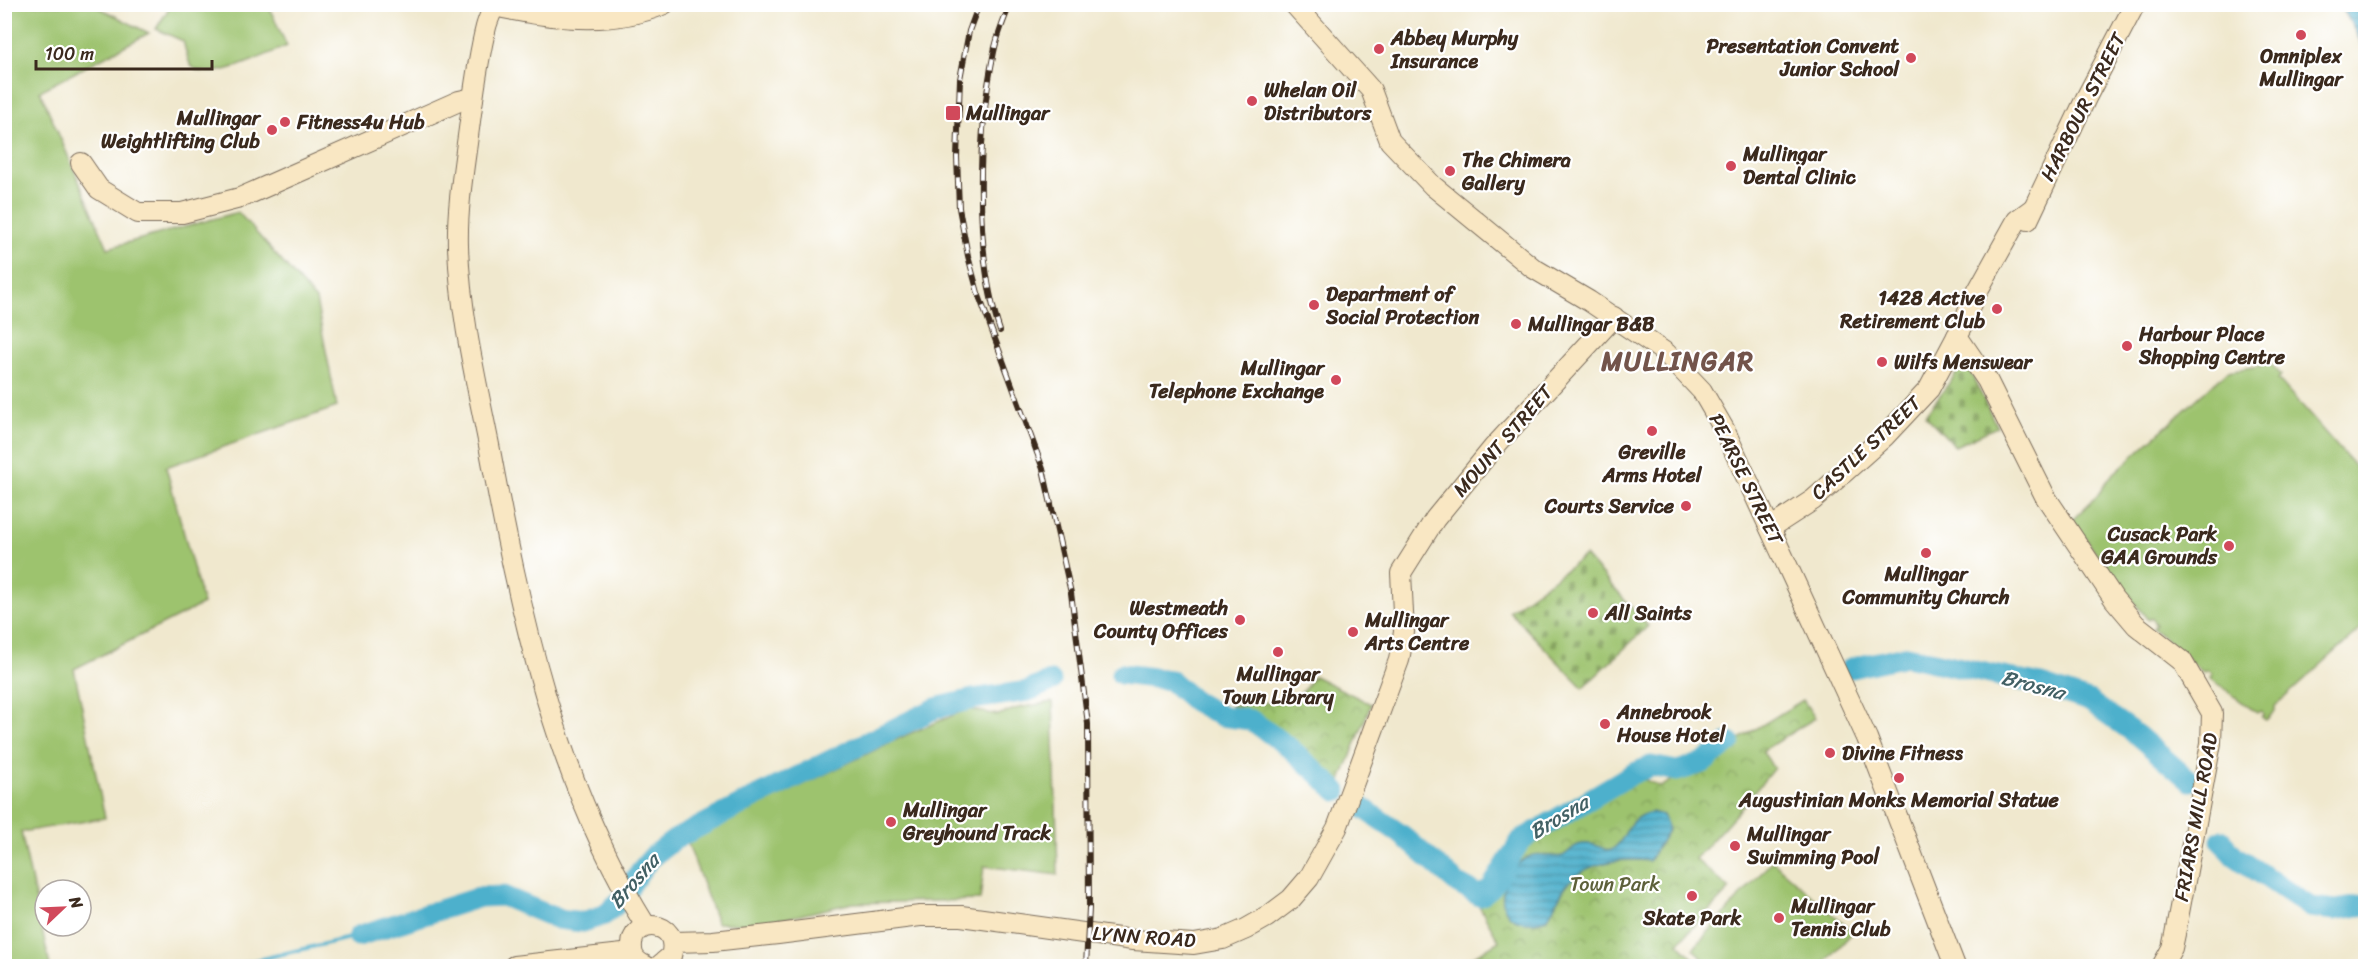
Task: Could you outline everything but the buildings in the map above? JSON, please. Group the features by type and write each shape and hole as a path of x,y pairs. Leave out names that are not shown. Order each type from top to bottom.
{"street":[{"path":"646,926 620,886 585,811 540,680 507,544 468,336 458,247 460,199 473,98 486,26 494,5 533,14 607,17 641,13 664,4"},
{"name":"PEARSE STREET","path":"1294,4 1371,90 1390,141 1433,186 1533,268 1614,317 1666,353 1702,391 1724,429 1867,738 1955,966"},
{"name":"HARBOUR STREET","path":"1960,330 1980,309 2026,225 2086,98 2135,4"},
{"path":"81,163 99,189 138,213 182,213 240,198 459,101 473,98"},
{"name":"MOUNT STREET","path":"1401,573 1435,519 1493,448 1614,317"},
{"name":"CASTLE STREET","path":"1770,528 1813,500 1885,436 1929,389 1960,330"},
{"name":"FRIARS MILL ROAD","path":"1960,330 2045,496 2114,599 2136,625 2182,662 2212,713 2211,743 2192,848 2172,948 2162,966"},
{"name":"LYNN ROAD","path":"673,942 749,937 920,916 961,916 1132,940 1194,944 1223,939 1246,929 1291,899 1309,878 1337,828 1399,660 1404,632 1401,573"},
{"path":"514,966 639,960 632,940 635,934 646,926 666,930 673,942 671,956 659,966"}],"green space":[{"path":"5,5 94,5 149,33 40,91 108,248 238,212 316,300 337,407 166,467 203,604 74,669 105,818 21,832 33,887 33,938 44,938 50,966 5,966"},
{"path":"171,5 268,5 287,46 222,71 197,70 190,64 183,41 156,29"},
{"name":"Cusack Park GAA Grounds","path":"2271,364 2281,375 2278,379 2365,478 2365,625 2275,706 2275,711 2266,720 2261,717 2264,715 2260,711 2257,713 2210,678 2212,674 2207,670 2204,673 2153,628 2156,625 2151,618 2148,620 2105,564 2108,561 2104,556 2100,558 2072,520 2097,496 2111,476 2228,371"},
{"path":"1969,369 1997,427 1955,446 1925,415 1959,370"},
{"path":"1585,556 1648,626 1583,688 1509,611"},
{"path":"1314,676 1371,704 1337,791 1291,749 1251,720 1235,718 1231,705 1295,701"},
{"name":"Town Park","path":"1803,700 1815,718 1762,751 1774,768 1695,859 1730,889 1678,943 1701,966 1458,966 1499,941 1477,902 1495,888 1528,841 1635,775 1661,787"},
{"name":"Mullingar Greyhound Track","path":"1053,702 1058,875 984,866 980,900 853,903 787,918 742,924 717,923 687,841 904,736 968,709 998,715 1018,708"},
{"name":"Mullingar Tennis Club","path":"1772,861 1853,932 1822,966 1711,966 1693,949"}],"water":[{"path":"2341,5 2365,5 2365,50"},
{"path":"1652,812 1663,815 1669,829 1649,861 1615,861 1583,872 1566,886 1547,919 1529,922 1515,919 1507,912 1503,901 1503,889 1508,876 1517,865 1530,856 1538,854 1562,856 1582,844 1594,845 1609,851 1616,847 1635,819"}],"waterway":[{"name":"Brosna","path":"1851,668 1906,656 2041,685 2089,701 2137,735 2190,781"},
{"name":"Brosna","path":"1121,674 1170,680 1194,701 1221,716 1251,720 1291,749 1337,791"},
{"name":"Brosna","path":"358,936 480,897 503,896 558,919 583,922 604,915 619,902 653,856 674,840 744,803 936,708 973,699 1028,691 1051,681"},
{"name":"Brosna","path":"1359,805 1402,835 1458,884 1480,896 1491,888 1521,840 1632,774 1651,766 1677,771 1703,763 1730,742"},
{"name":"Brosna","path":"2221,840 2235,856 2310,907 2335,910 2366,905"},
{"name":"Brosna","path":"232,966 358,936"}],"railway":[{"path":"979,4 969,31 960,79 957,157 959,208 978,293 1043,469 1071,593 1088,724 1089,908 1086,966"},
{"path":"1000,331 992,300 982,230 982,155 988,84 994,52 1010,4"}],"place":[{"name":"Omniplex Mullingar","path":"2301,35"},
{"name":"Abbey Murphy Insurance","path":"1379,49"},
{"name":"Presentation Convent Junior School","path":"1911,58"},
{"name":"Whelan Oil Distributors","path":"1252,101"},
{"name":"Mullingar","path":"953,113"},
{"name":"Fitness4u Hub","path":"285,122"},
{"name":"Mullingar Weightlifting Club","path":"272,130"},
{"name":"Mullingar Dental Clinic","path":"1731,166"},
{"name":"The Chimera Gallery","path":"1450,171"},
{"name":"Department of Social Protection","path":"1314,305"},
{"name":"1428 Active Retirement Club","path":"1997,309"},
{"name":"Mullingar B&B","path":"1516,324"},
{"name":"Harbour Place Shopping Centre","path":"2127,346"},
{"name":"Wilfs Menswear","path":"1882,362"},
{"name":"Mullingar Telephone Exchange","path":"1336,380"},
{"name":"Greville Arms Hotel","path":"1652,431"},
{"name":"Courts Service","path":"1686,506"},
{"name":"Cusack Park GAA Grounds","path":"2229,546"},
{"name":"Mullingar Community Church","path":"1926,553"},
{"name":"All Saints","path":"1593,613"},
{"name":"Westmeath County Offices","path":"1240,620"},
{"name":"Mullingar Arts Centre","path":"1353,632"},
{"name":"Mullingar Town Library","path":"1278,652"},
{"name":"Annebrook House Hotel","path":"1605,724"},
{"name":"Divine Fitness","path":"1830,753"},
{"name":"Augustinian Monks Memorial Statue","path":"1899,778"},
{"name":"Mullingar Greyhound Track","path":"891,822"},
{"name":"Mullingar Swimming Pool","path":"1735,846"},
{"name":"Skate Park","path":"1692,896"},
{"name":"Mullingar Tennis Club","path":"1779,918"}],"district":[{"name":"MULLINGAR","path":"1678,361"}]}
